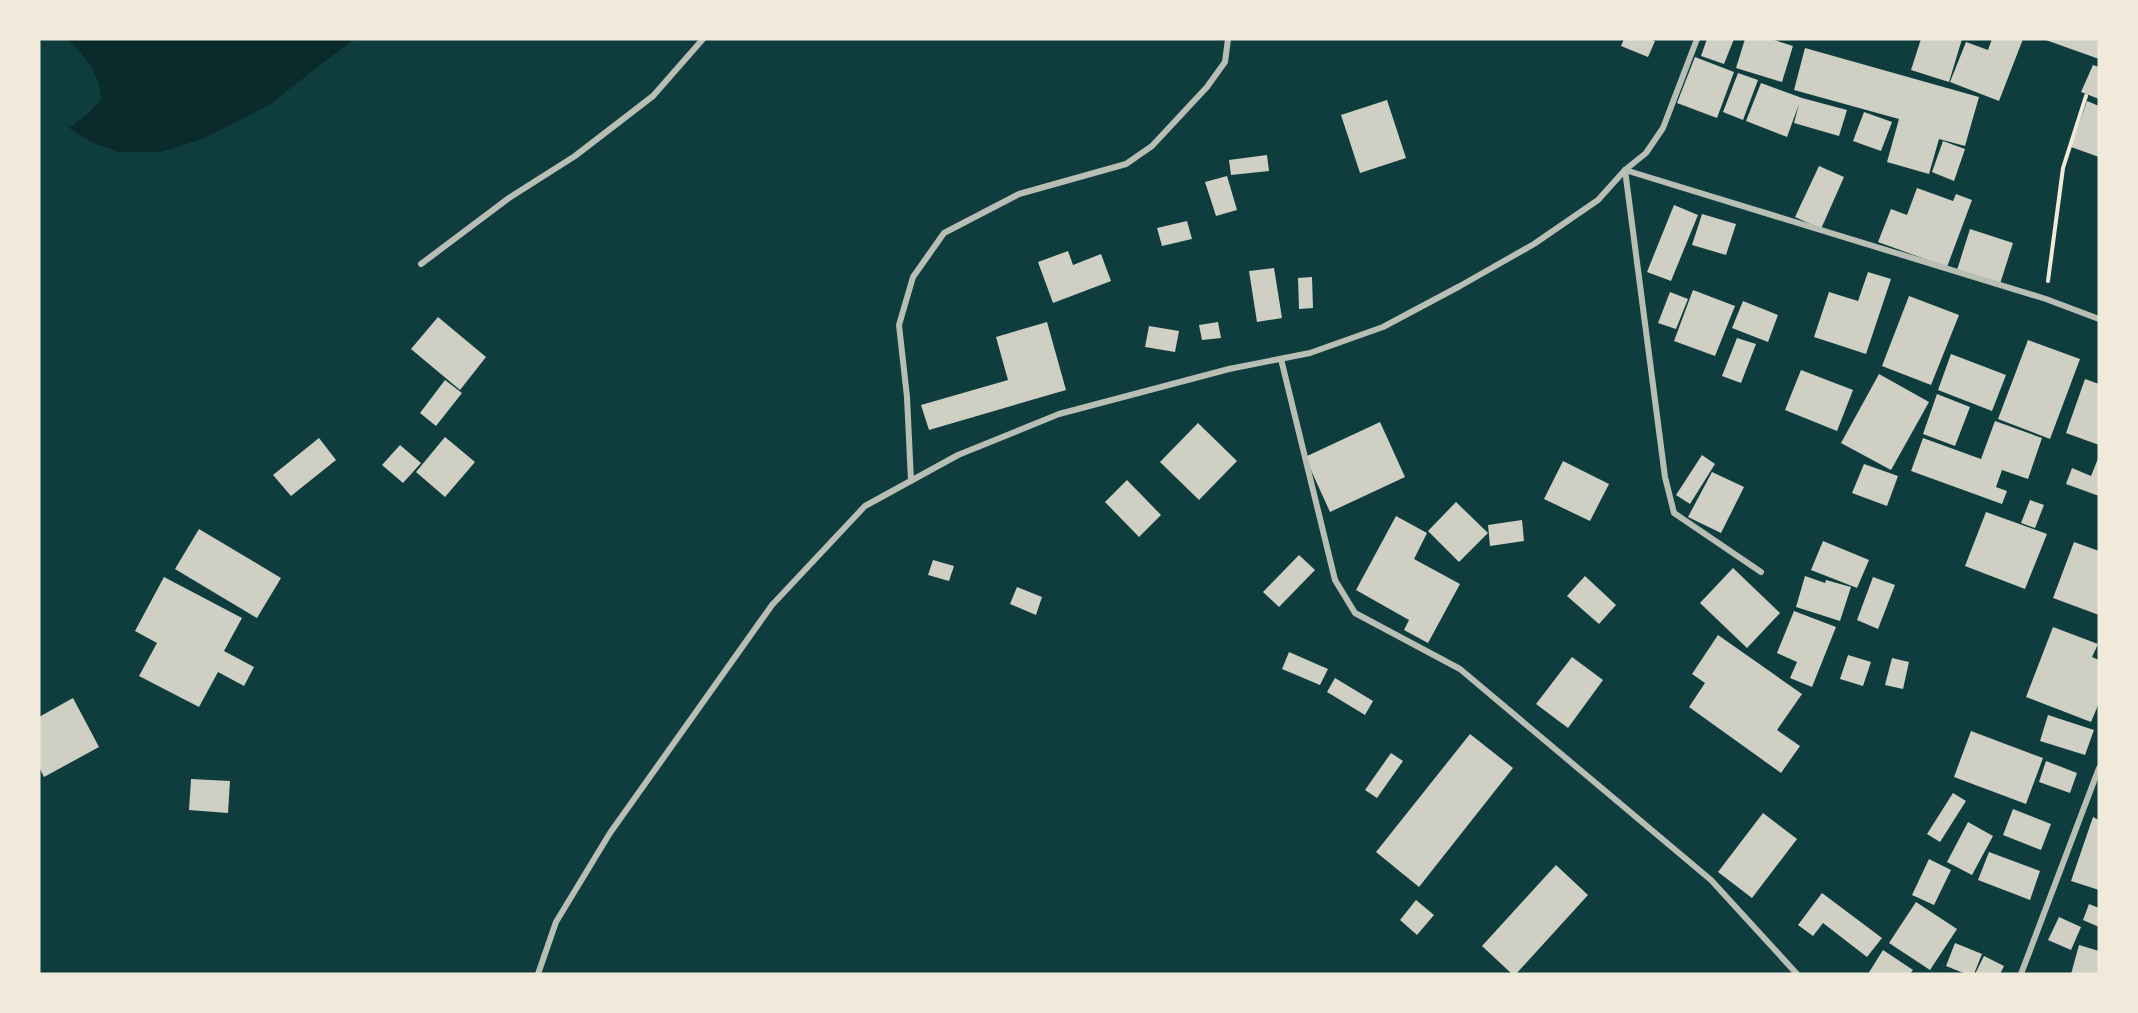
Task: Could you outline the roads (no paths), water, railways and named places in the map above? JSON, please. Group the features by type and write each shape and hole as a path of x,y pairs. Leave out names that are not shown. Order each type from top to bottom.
{"street":[{"path":"421,264 508,198 575,156 653,96 703,39"},
{"path":"911,481 907,397 899,325 913,277 944,233 1019,194 1126,164 1152,146 1206,87 1225,62 1228,39"},
{"path":"538,974 555,922 610,833 772,605 865,506 958,455 1059,414 1229,369 1310,353 1383,327 1460,286 1534,244 1598,200 1625,170 1647,153 1663,128 1697,39"},
{"path":"1625,170 2046,299 2099,319"},
{"path":"1625,170 1665,477 1674,513 1761,572"},
{"path":"1281,359 1335,580 1355,613 1460,669 1711,880 1797,974"},
{"path":"2021,974 2099,768"}],"water":[{"path":"68,39 354,39 269,105 205,138 161,152 118,152 91,142 69,128 89,113 101,99 98,80 86,59"}]}
